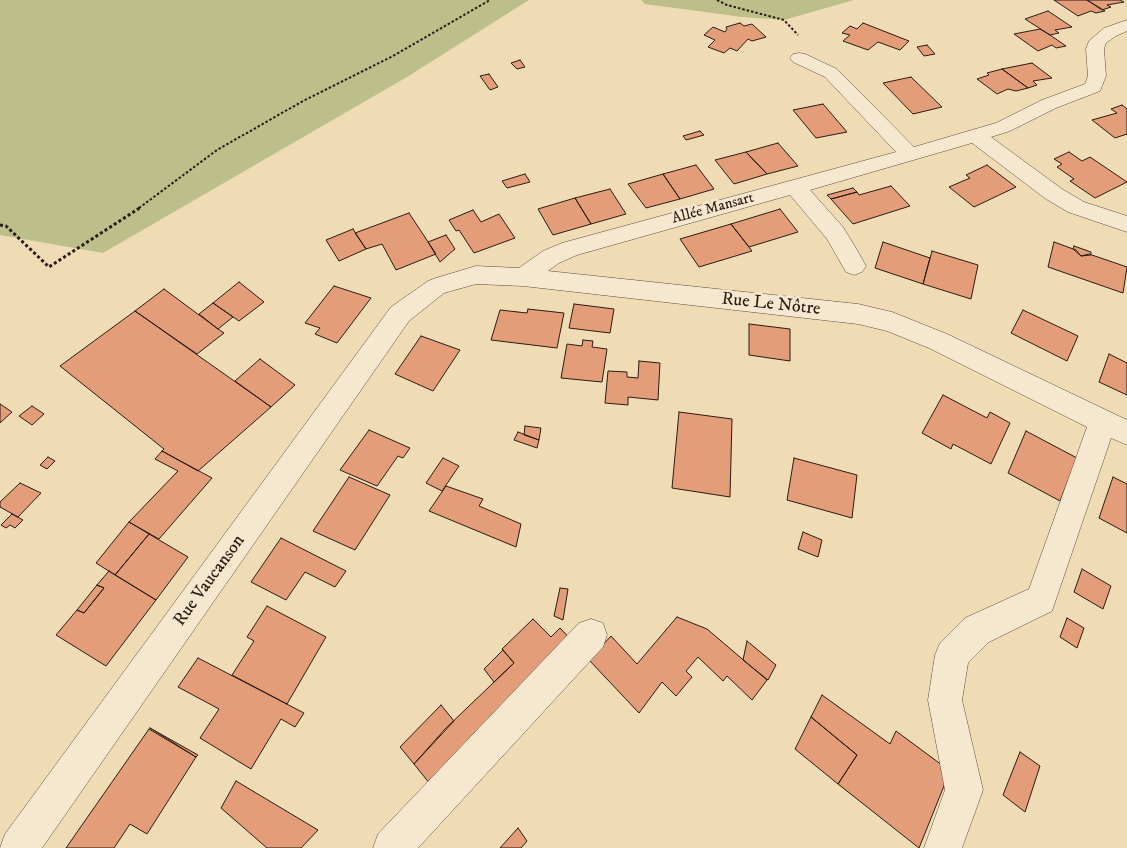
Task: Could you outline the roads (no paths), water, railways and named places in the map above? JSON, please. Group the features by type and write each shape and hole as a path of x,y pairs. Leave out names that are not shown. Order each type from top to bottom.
{"street":[{"name":"Allée Mansart","path":"523,277 550,256 570,249 910,155 1003,127 1049,104 1093,87 1097,76 1095,49 1098,41 1110,32 1127,25"},
{"path":"799,58 831,73 910,155"},
{"path":"976,136 1069,202 1098,216 1127,224"},
{"path":"795,187 835,233 854,266"},
{"name":"Rue Le Nôtre","path":"400,314 436,287 476,276 523,277 858,314 892,322 938,341 1115,427"},
{"name":"Rue Vaucanson","path":"19,848 400,314"},
{"path":"944,848 964,790 945,700 952,655 978,630 1041,600 1115,427"},
{"path":"392,848 590,635"}]}
